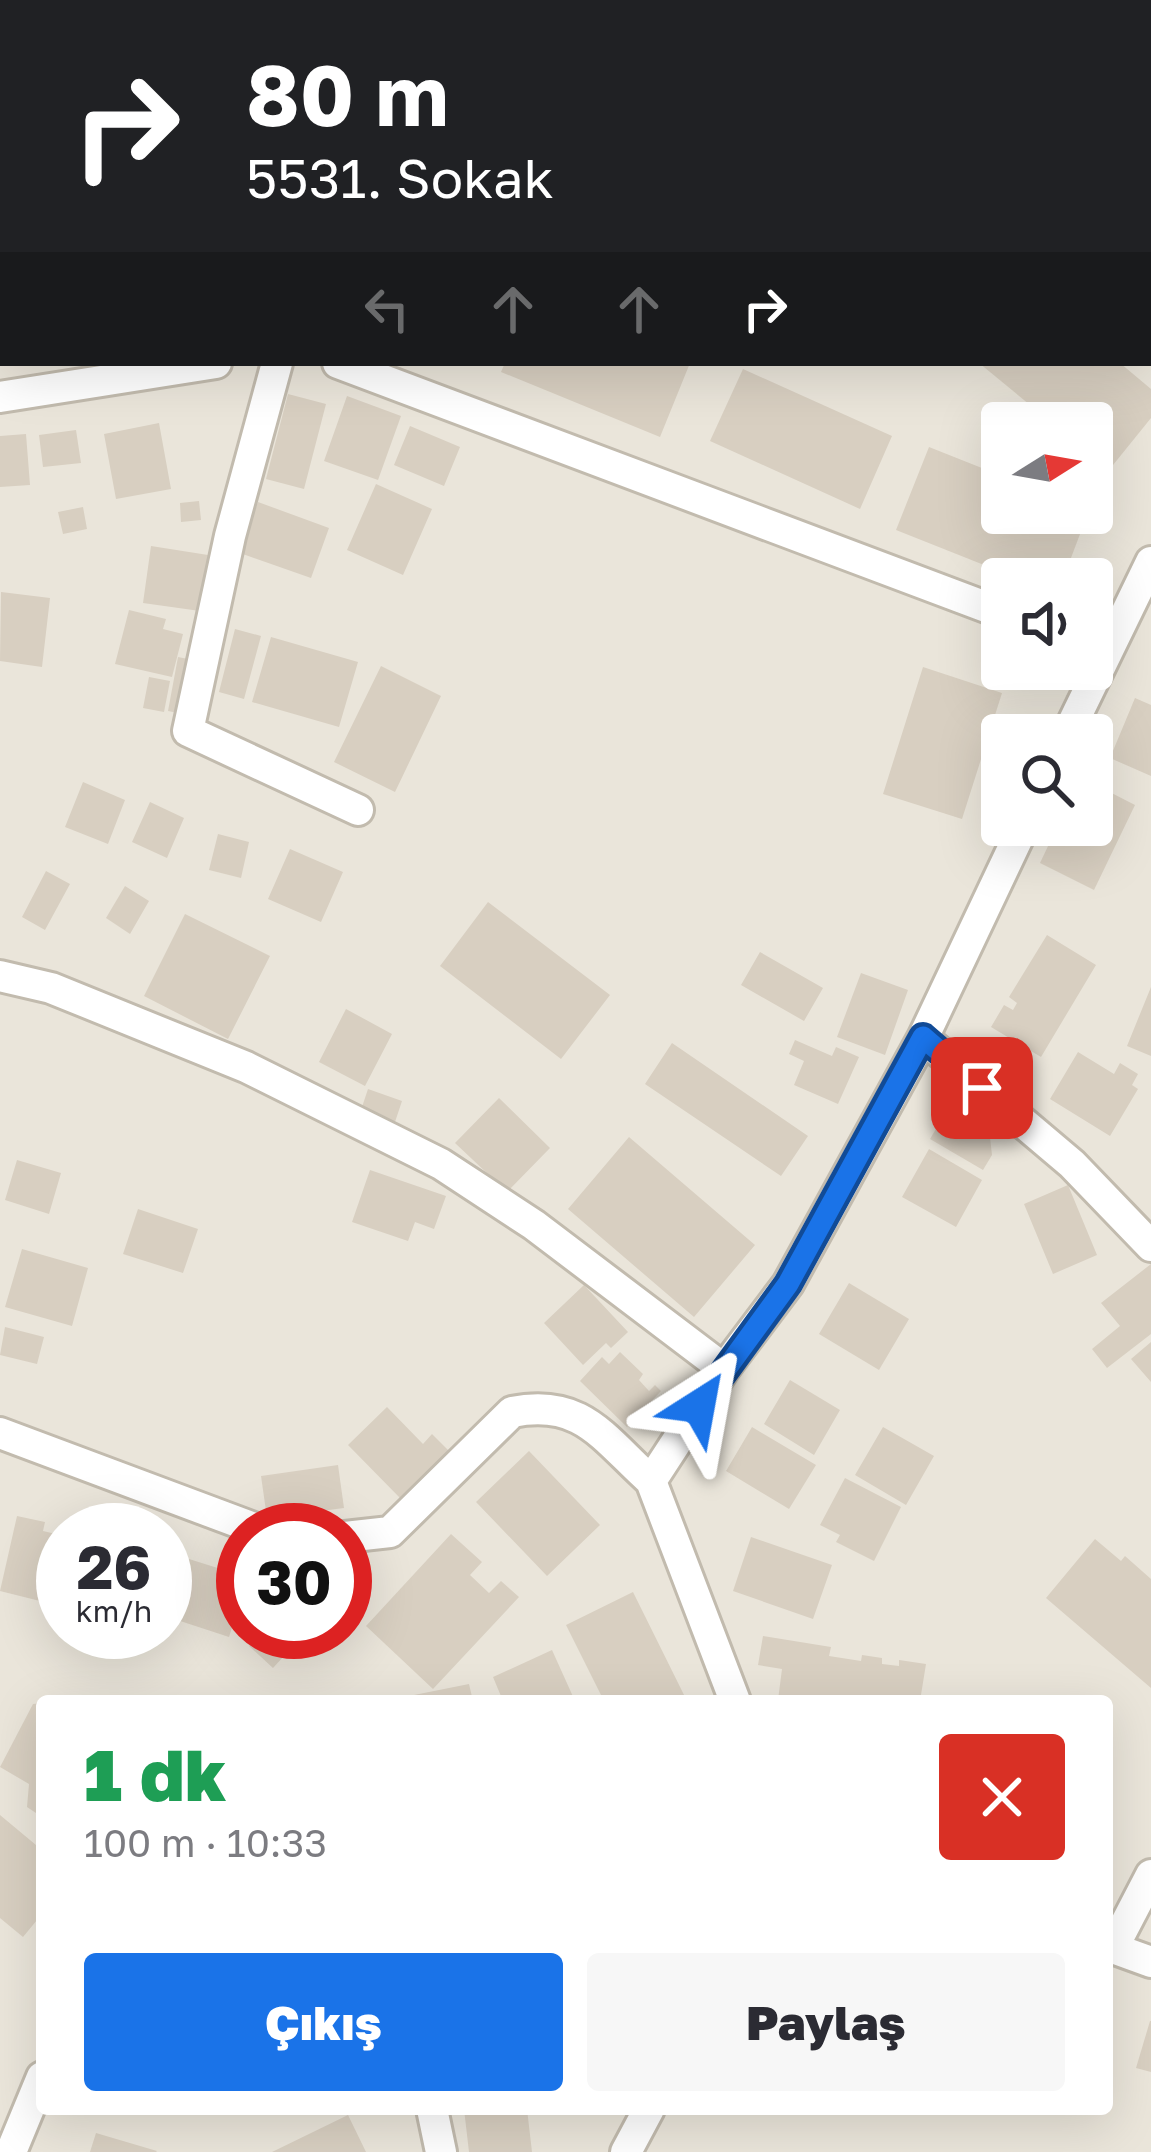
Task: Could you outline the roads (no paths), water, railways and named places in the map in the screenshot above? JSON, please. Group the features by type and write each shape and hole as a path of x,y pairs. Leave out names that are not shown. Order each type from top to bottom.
{"street":[{"path":"0,398 197,366"},
{"path":"276,366 230,536 188,731 358,810"},
{"path":"346,366 981,605"},
{"path":"1113,626 1151,562"},
{"path":"651,1480 724,1369 788,1284 923,1037 1014,846"},
{"path":"0,976 51,988 246,1067 440,1164 534,1225 724,1369"},
{"path":"923,1037 1072,1164 1151,1246"},
{"path":"372,1534 390,1532 512,1412 534,1408 574,1412 651,1480 733,1695"},
{"path":"0,1433 216,1514"},
{"path":"1113,1942 1151,1875"},
{"path":"1113,1948 1151,1962"},
{"path":"11,2152 36,2092"},
{"path":"433,2115 441,2152"},
{"path":"626,2152 646,2115"}]}
